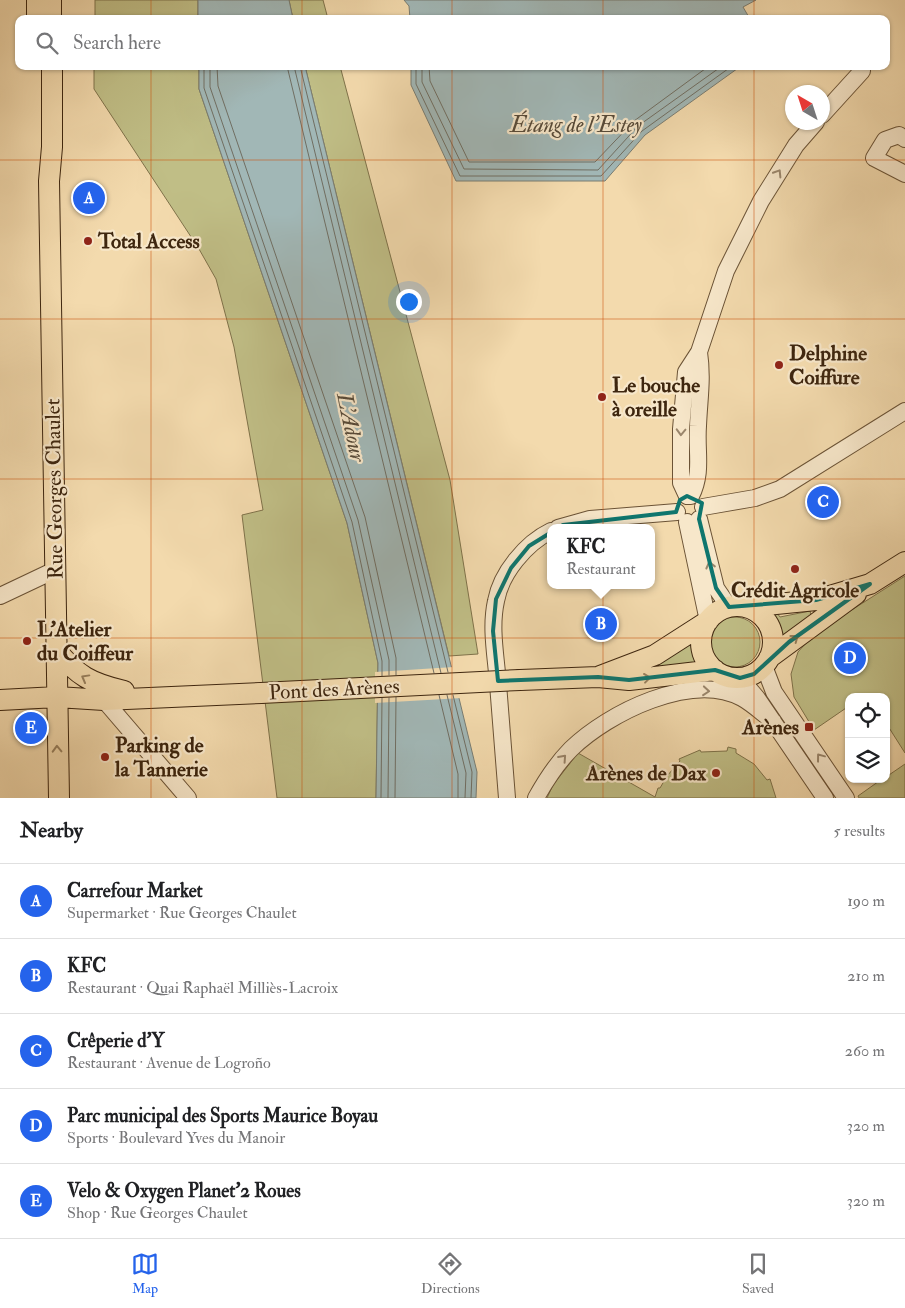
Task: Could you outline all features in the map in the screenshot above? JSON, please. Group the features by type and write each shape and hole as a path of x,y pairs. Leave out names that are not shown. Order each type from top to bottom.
{"main road":[{"path":"37,0 37,15"},
{"path":"51,0 51,15"},
{"name":"Rue Georges Chaulet","path":"38,70 40,146 49,181"},
{"name":"Rue Georges Chaulet","path":"52,70 52,146 49,181 58,798"},
{"path":"708,621 702,636 702,646 704,657 715,670 721,674 740,678 754,674 767,662 870,584 905,562"},
{"path":"598,677 654,654 708,621 719,611 738,607 816,600 870,584"},
{"path":"738,607 760,613 772,630 774,641 767,662"},
{"path":"56,650 77,674 97,685 148,696"},
{"path":"598,677 629,680 715,670"},
{"name":"Pont des Arènes","path":"148,696 261,693 598,677"},
{"path":"0,700 57,697 104,700 148,696"}],"street":[{"path":"830,106 862,71"},
{"path":"708,621 692,515 699,500 689,496 698,481 698,428 703,376 699,352 726,271 761,201 796,145 809,130"},
{"path":"903,168 874,158 885,140 898,135 905,139"},
{"path":"572,524 590,519 692,515 755,498 780,489 905,411"},
{"path":"692,515 716,588 738,607"},
{"path":"507,798 493,631 496,598 502,583 520,556 529,546 547,534"},
{"path":"0,596 55,570"},
{"path":"767,662 774,692 846,798"},
{"path":"740,678 758,698 825,798"},
{"path":"536,798 557,764 572,748 595,729 626,710 662,696 695,690 721,692 742,698 773,721"},
{"path":"104,700 188,798"}],"highlighted area":[{"path":"687,496 702,503 699,519 716,588 729,607 816,600 870,584 789,642 754,674 740,678 715,670 629,680 598,677 498,681 493,631 496,599 511,568 529,546 563,525 676,512 680,500"}],"shaded area":[{"path":"95,0 198,0 198,15 95,15"},
{"path":"289,0 323,0 327,15 292,15"},
{"path":"94,70 199,70 199,89 347,523 378,663 376,798 277,798 242,515 263,510 234,347 216,279 199,249 94,89"},
{"path":"306,70 341,70 450,480 478,654 449,656"},
{"path":"905,576 905,753 890,729 890,693 845,693 845,709 814,730 794,697 791,674 798,652 814,634"},
{"path":"810,611 811,615 783,637 778,635 769,615 777,613 780,617"},
{"path":"730,617 740,617 753,624 760,637 760,647 753,660 740,667 730,667 721,663 714,656 710,647 710,637 714,628 721,621"},
{"path":"692,640 697,664 618,673"},
{"name":"Arènes de Dax","path":"728,747 736,749 736,753 754,764 767,780 770,779 776,798 547,798 553,785 578,753 655,797 658,788 660,788 667,776 680,761 679,759 700,750 701,752 727,751"},
{"path":"905,764 905,798 859,798 858,796 876,783 890,783 890,774"}],"water":[{"path":"198,0 289,0 292,15 198,15"},
{"path":"404,0 756,0 743,7 748,15 410,15 409,6"},
{"name":"L'Adour","path":"199,70 306,70 477,772 476,798 376,798 378,663 347,523 199,89"},
{"name":"Étang de l'Estey","path":"411,70 735,70 645,135 605,181 456,181 411,85"}],"pier":[{"path":"454,667 462,698 375,703 375,672"}],"place":[{"name":"Carrefour Market","path":"89,198"},
{"name":"Total Access","path":"88,241"},
{"name":"Delphine Coiffure","path":"779,365"},
{"name":"Le bouche à oreille","path":"602,397"},
{"name":"Crêperie d'Y","path":"823,502"},
{"name":"Crédit Agricole","path":"795,569"},
{"name":"KFC","path":"601,624"},
{"name":"L'Atelier du Coiffeur","path":"27,641"},
{"name":"Parc municipal des Sports Maurice Boyau","path":"850,658"},
{"name":"Arènes","path":"809,727"},
{"name":"Velo & Oxygen Planet'2 Roues","path":"31,728"},
{"name":"Parking de la Tannerie","path":"105,757"},
{"name":"Arènes de Dax","path":"716,773"}]}
